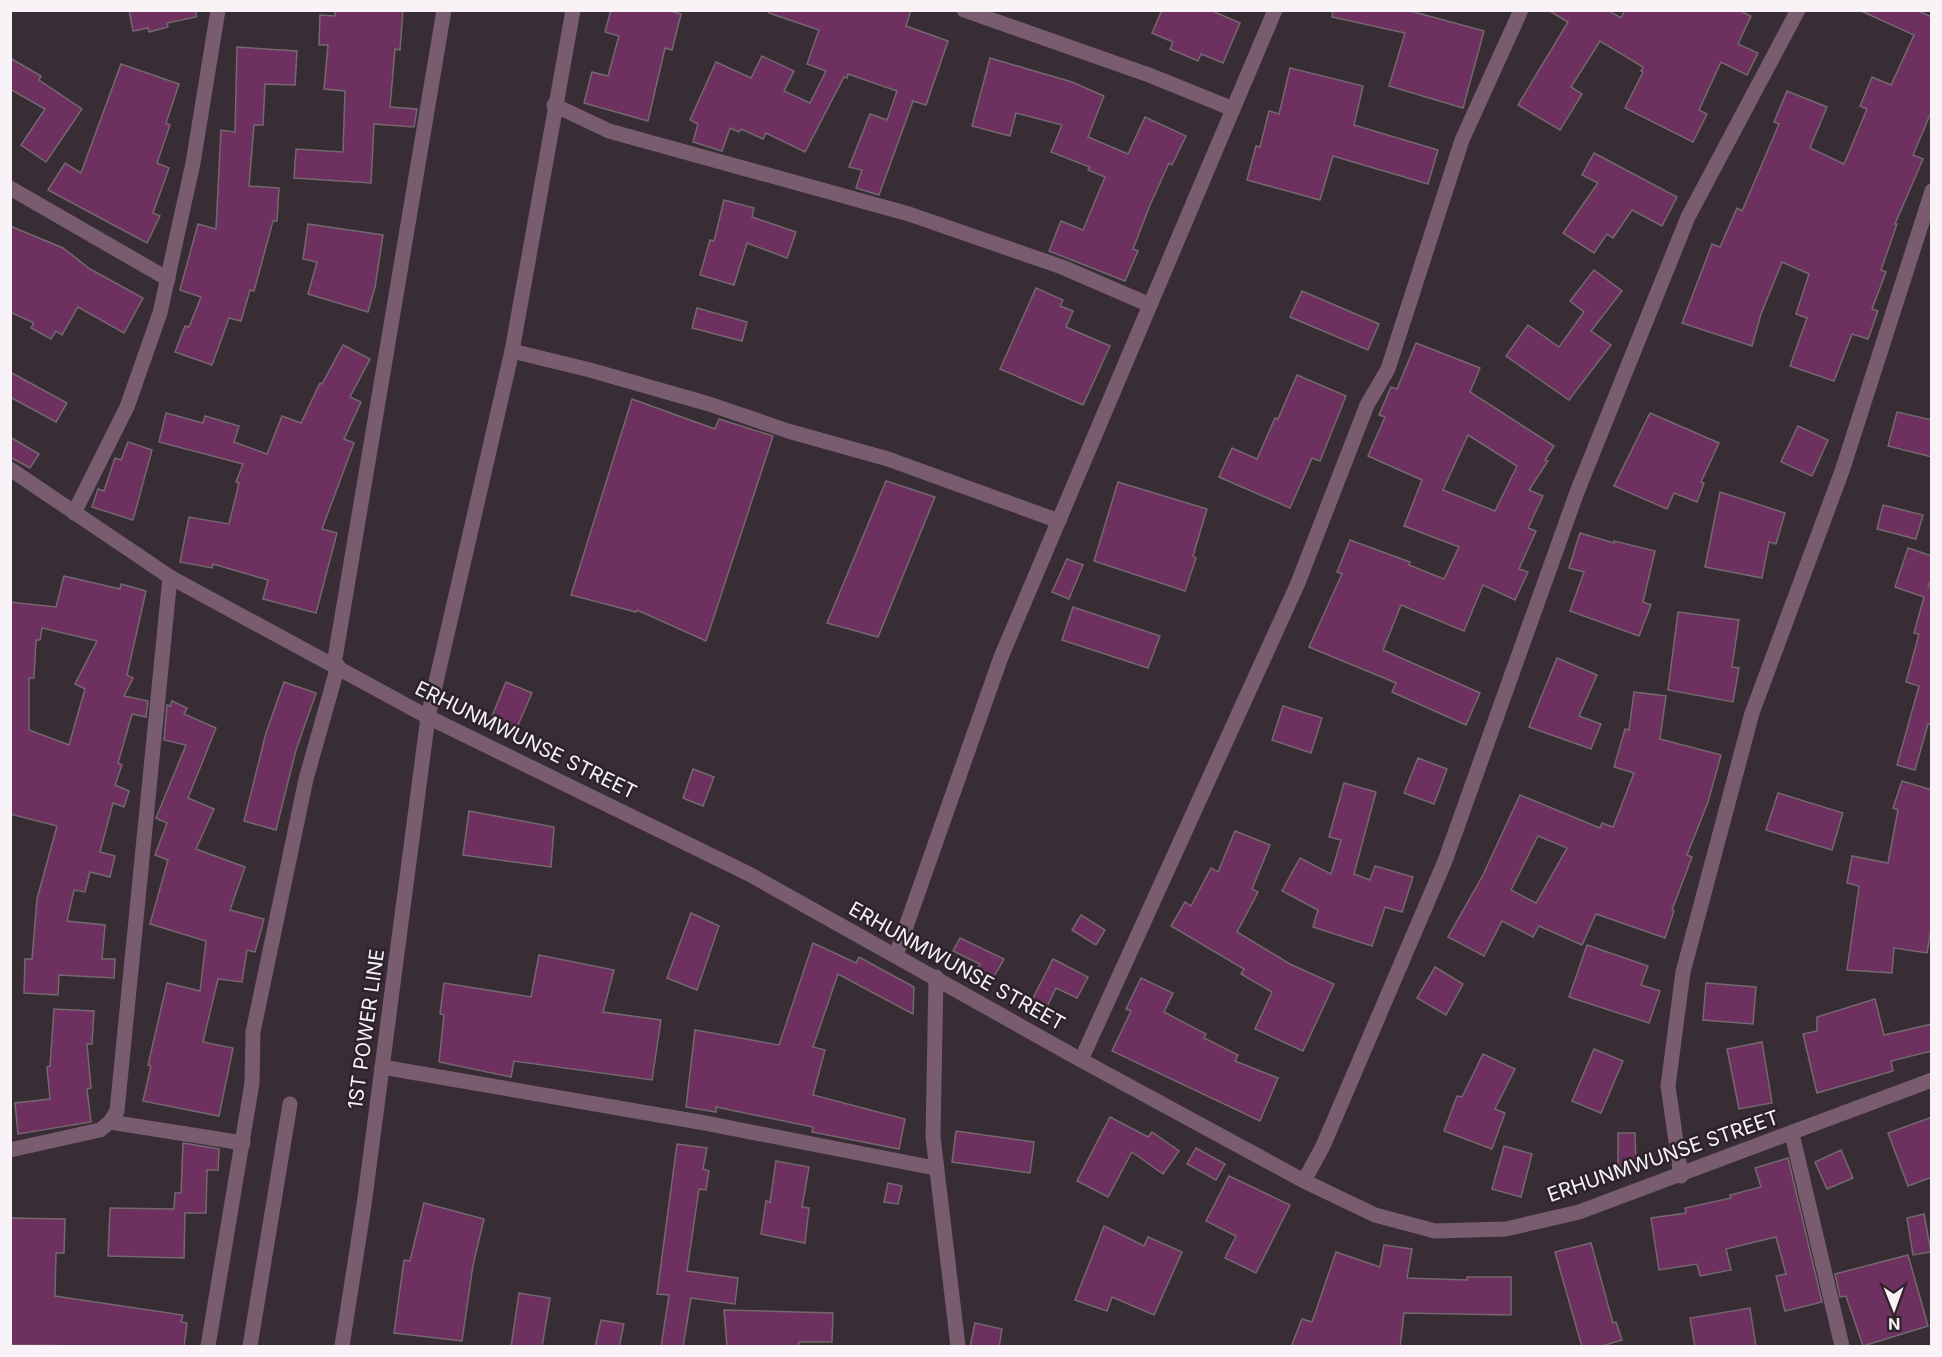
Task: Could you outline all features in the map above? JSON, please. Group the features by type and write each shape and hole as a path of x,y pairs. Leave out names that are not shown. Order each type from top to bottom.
{"street":[{"path":"74,513 127,407 160,313 193,163 218,10"},
{"path":"208,1347 252,1083 253,1032 306,778 336,665 444,10"},
{"name":"1ST POWER LINE","path":"347,1346 429,717 512,351 554,105 573,10"},
{"path":"964,10 1149,75 1233,109"},
{"path":"896,956 1001,657 1275,10"},
{"path":"1081,1060 1298,583 1367,405 1388,369 1462,140 1521,10"},
{"path":"1304,1181 1323,1146 1445,861 1577,492 1688,217 1798,10"},
{"path":"554,105 609,131 909,214 1062,267 1150,305"},
{"path":"10,188 168,279"},
{"path":"1681,1176 1668,1086 1683,972 1752,713 1842,471 1932,191"},
{"path":"512,351 709,404 788,431 888,459 1059,521"},
{"name":"ERHUNMWUNSE STREET","path":"10,469 170,577 429,717 749,874 1081,1060 1304,1181 1375,1215 1435,1231 1506,1229 1579,1212 1681,1176 1932,1080"},
{"path":"10,1150 100,1130 110,1122 117,1111 170,577"},
{"path":"936,977 933,1137 958,1347"},
{"path":"382,1067 705,1123 935,1168"},
{"path":"250,1347 290,1104"},
{"path":"110,1122 243,1143"},
{"path":"1792,1134 1842,1347"}],"building":[{"path":"129,10 196,10 196,17 167,23 168,27 149,32 148,28 133,31"},
{"path":"335,10 403,10 400,50 395,49 390,107 417,109 414,127 374,124 371,183 294,178 296,149 343,152 345,91 324,89 328,45 319,45 320,15 335,16"},
{"path":"611,10 666,10 681,14 672,50 665,48 648,121 584,103 592,72 608,76 619,36 605,32"},
{"path":"770,10 911,10 906,26 948,41 926,105 913,101 879,195 856,188 862,170 849,167 870,114 887,120 897,91 848,74 847,78 844,77 805,152 766,133 763,139 741,129 739,132 730,128 722,151 693,142 698,124 690,120 716,62 751,78 762,56 794,71 784,91 810,103 826,71 807,64 819,30 769,13"},
{"path":"1162,10 1210,10 1240,23 1223,63 1201,54 1198,61 1170,49 1173,42 1152,33"},
{"path":"1333,10 1407,10 1484,31 1463,108 1389,86 1405,33 1332,17"},
{"path":"1548,10 1608,10 1621,18 1625,10 1738,10 1751,16 1738,44 1758,53 1747,75 1721,62 1699,110 1707,114 1693,142 1625,108 1643,72 1641,71 1643,67 1600,41 1571,87 1582,94 1560,130 1518,105 1568,22"},
{"path":"1859,10 1916,10 1932,17 1932,110 1913,155 1923,159 1895,224 1897,224 1881,270 1886,272 1872,309 1878,311 1868,339 1852,334 1834,381 1790,366 1807,318 1796,314 1809,274 1782,262 1761,314 1752,346 1682,323 1712,244 1720,247 1737,208 1742,211 1779,124 1774,122 1787,91 1827,107 1810,148 1844,164 1867,109 1860,106 1872,77 1891,85 1914,35"},
{"path":"237,47 297,51 295,85 265,84 263,125 254,125 249,186 279,188 277,221 273,221 254,291 250,290 241,321 229,318 212,365 175,352 185,326 189,327 201,297 180,290 198,224 216,229 221,130 235,132"},
{"path":"10,58 41,76 39,80 82,109 46,162 21,145 45,109 10,89"},
{"path":"990,58 1072,82 1104,96 1088,137 1128,154 1145,117 1186,136 1172,165 1169,163 1150,205 1133,249 1138,251 1125,281 1049,251 1061,221 1083,230 1105,177 1088,170 1090,167 1051,152 1062,125 1016,113 1010,136 972,126"},
{"path":"121,64 179,84 166,123 170,125 157,163 169,168 153,213 160,216 147,243 48,190 65,163 81,173"},
{"path":"1290,68 1363,86 1354,125 1438,150 1428,184 1333,156 1320,200 1247,180 1256,146 1260,147 1269,111 1279,114"},
{"path":"1594,153 1677,197 1662,226 1632,210 1613,238 1607,234 1594,253 1563,233 1598,183 1582,175"},
{"path":"724,200 754,208 752,217 796,232 787,258 747,243 734,285 700,275 710,240 714,241"},
{"path":"308,224 383,235 375,287 368,312 308,294 317,262 303,259"},
{"path":"10,226 63,248 90,269 143,298 124,333 78,307 62,335 56,331 51,339 31,328 34,323 10,312"},
{"path":"1594,270 1622,291 1591,331 1611,345 1569,400 1506,356 1528,325 1559,347 1584,312 1570,301"},
{"path":"1036,288 1063,300 1060,306 1073,311 1066,327 1110,346 1083,405 1000,369"},
{"path":"1302,291 1379,324 1368,350 1290,317"},
{"path":"697,308 747,322 742,341 692,328"},
{"path":"1416,343 1480,368 1470,392 1554,446 1545,460 1548,461 1529,490 1543,496 1528,528 1536,531 1519,569 1528,572 1515,600 1483,585 1464,631 1401,605 1383,650 1480,693 1466,725 1392,692 1396,683 1309,647 1342,574 1337,572 1350,540 1410,562 1409,565 1444,579 1459,547 1404,526 1422,480 1368,456 1385,417 1379,415 1391,387 1397,389","holes":["1468,435 1517,466 1495,511 1443,490"]},
{"path":"343,345 370,359 350,397 361,402 344,439 354,443 322,529 337,533 316,613 263,599 268,580 213,564 212,568 180,562 189,517 229,524 239,483 236,482 243,464 159,442 166,413 203,423 205,416 239,426 234,442 267,454 282,416 301,423 320,383 322,384"},
{"path":"10,372 67,403 56,422 10,397"},
{"path":"1297,375 1346,396 1320,461 1312,458 1290,508 1219,477 1232,448 1257,459"},
{"path":"632,399 715,429 719,419 773,436 706,641 637,610 636,612 571,595"},
{"path":"1897,412 1932,420 1932,457 1888,446"},
{"path":"1650,413 1719,443 1701,482 1704,483 1697,502 1674,493 1667,509 1614,486"},
{"path":"1798,426 1828,440 1812,476 1781,462"},
{"path":"10,437 39,454 30,468 10,457"},
{"path":"128,442 152,450 133,520 92,507 98,489 104,491 115,458 121,460"},
{"path":"886,481 935,497 878,637 827,623"},
{"path":"1118,482 1207,509 1193,556 1196,558 1185,591 1094,561"},
{"path":"1720,492 1785,513 1776,544 1769,542 1762,578 1705,567"},
{"path":"1883,505 1923,515 1916,539 1877,529"},
{"path":"1580,533 1655,551 1643,602 1651,605 1639,636 1570,611 1584,572 1569,568"},
{"path":"1908,548 1932,556 1932,578 1928,587 1932,588 1932,725 1928,724 1915,770 1897,765 1919,686 1906,682 1919,634 1914,633 1924,597 1895,587"},
{"path":"1067,559 1083,565 1069,599 1052,592"},
{"path":"64,576 120,589 121,584 146,591 127,675 133,678 124,696 148,701 146,717 132,714 118,763 122,765 115,785 129,791 124,807 113,803 100,852 115,856 110,877 90,872 85,892 74,890 67,921 105,925 102,959 115,959 114,978 59,975 58,995 24,993 25,959 32,959 37,899 57,826 10,814 10,602 56,607","holes":["42,628 97,641 75,684 85,689 69,745 29,730 29,678 34,678 36,640 40,640"]},
{"path":"1073,607 1160,636 1148,668 1062,640"},
{"path":"1678,612 1739,620 1732,667 1739,668 1733,702 1668,690"},
{"path":"1557,658 1597,675 1579,716 1601,724 1591,749 1529,727"},
{"path":"284,682 316,693 296,750 276,830 244,821 266,733"},
{"path":"506,682 532,693 515,732 490,721"},
{"path":"1634,692 1666,696 1660,739 1721,755 1708,802 1687,855 1692,857 1672,910 1674,911 1665,938 1596,914 1582,945 1539,926 1533,937 1502,921 1484,956 1448,937 1483,875 1520,795 1600,828 1602,823 1613,827 1634,773 1614,767 1625,729 1629,730","holes":["1538,836 1567,848 1536,903 1511,890"]},
{"path":"172,701 187,708 184,714 216,728 188,798 214,809 196,849 245,867 230,910 264,919 255,952 247,950 242,982 218,979 203,1042 233,1048 219,1116 143,1101 151,1066 148,1065 167,983 200,991 206,941 150,924 168,860 155,855 167,823 156,818 186,745 164,740 167,705 170,706"},
{"path":"1283,706 1322,718 1311,753 1272,740"},
{"path":"1418,758 1447,769 1434,804 1404,793"},
{"path":"693,769 714,777 703,806 683,798"},
{"path":"1902,781 1932,790 1932,924 1927,953 1894,948 1892,973 1847,970 1859,886 1847,883 1852,856 1888,863 1898,810 1893,808"},
{"path":"1344,783 1376,792 1354,874 1370,880 1375,866 1413,877 1402,912 1385,907 1372,946 1313,927 1318,910 1282,891 1300,858 1331,874 1341,840 1329,837"},
{"path":"1778,793 1843,813 1832,850 1766,830"},
{"path":"469,811 554,827 551,867 463,855"},
{"path":"1235,831 1270,845 1252,889 1258,892 1237,932 1290,964 1334,984 1303,1051 1255,1029 1272,992 1241,974 1244,969 1171,926 1185,902 1191,906 1211,868 1218,872"},
{"path":"691,913 719,926 697,990 667,978"},
{"path":"1081,915 1105,930 1096,945 1072,930"},
{"path":"960,938 1004,959 992,980 976,971 980,964 953,951"},
{"path":"813,943 856,963 859,957 914,987 913,1014 838,974 813,1047 825,1050 813,1095 905,1119 899,1149 812,1132 813,1127 716,1107 716,1112 686,1107 695,1030 779,1045"},
{"path":"1587,945 1648,966 1641,985 1660,991 1649,1023 1569,997"},
{"path":"539,955 614,970 603,1012 661,1020 652,1080 514,1061 511,1077 439,1062 444,1015 440,1014 444,983 531,997"},
{"path":"1053,959 1088,977 1077,998 1056,988 1044,1013 1029,1006"},
{"path":"1435,967 1463,984 1446,1015 1417,998"},
{"path":"1141,978 1173,993 1164,1012 1206,1034 1204,1038 1238,1055 1235,1061 1278,1078 1260,1121 1112,1051 1131,1011 1126,1009"},
{"path":"1706,983 1756,987 1753,1024 1703,1020"},
{"path":"1875,999 1884,1035 1932,1024 1932,1051 1891,1061 1893,1071 1817,1093 1803,1034 1817,1031 1817,1017"},
{"path":"54,1009 94,1011 92,1044 87,1044 91,1088 87,1089 91,1122 18,1134 15,1103 50,1099 47,1067 50,1066"},
{"path":"1762,1042 1772,1103 1739,1109 1727,1049"},
{"path":"1594,1049 1623,1061 1601,1113 1572,1101"},
{"path":"1483,1054 1515,1069 1495,1109 1505,1113 1492,1149 1444,1131 1457,1096 1462,1097"},
{"path":"1110,1117 1148,1137 1152,1132 1179,1151 1163,1174 1132,1152 1108,1197 1077,1181"},
{"path":"1932,1117 1932,1177 1908,1186 1888,1133"},
{"path":"956,1131 1034,1142 1030,1173 952,1162"},
{"path":"1618,1133 1635,1133 1636,1166 1618,1166"},
{"path":"183,1143 219,1149 218,1170 207,1170 206,1213 185,1213 184,1258 108,1256 110,1208 174,1209 175,1193 181,1193"},
{"path":"677,1144 707,1148 703,1169 709,1171 706,1190 699,1189 687,1271 738,1278 735,1304 691,1298 683,1347 661,1347 669,1295 657,1294"},
{"path":"1504,1146 1532,1154 1521,1197 1492,1189"},
{"path":"1196,1148 1225,1164 1216,1180 1187,1164"},
{"path":"1841,1150 1853,1178 1827,1189 1815,1162"},
{"path":"1788,1158 1822,1302 1785,1311 1776,1276 1786,1274 1776,1237 1726,1249 1731,1270 1700,1276 1697,1264 1659,1270 1651,1218 1686,1213 1685,1208 1731,1198 1730,1195 1761,1187 1755,1168"},
{"path":"776,1161 809,1167 802,1207 809,1208 805,1243 761,1234 766,1201 770,1202"},
{"path":"1229,1176 1290,1205 1256,1273 1225,1258 1236,1236 1206,1221"},
{"path":"888,1183 902,1186 898,1204 884,1202"},
{"path":"424,1203 484,1219 473,1265 462,1341 394,1333 404,1260 410,1261"},
{"path":"1924,1214 1931,1252 1913,1255 1907,1218"},
{"path":"10,1218 65,1219 64,1253 56,1253 55,1296 183,1315 181,1322 187,1323 184,1347 10,1345"},
{"path":"1104,1226 1144,1246 1148,1237 1182,1252 1154,1315 1112,1297 1107,1311 1075,1300"},
{"path":"1591,1243 1613,1323 1616,1322 1622,1340 1599,1347 1582,1347 1555,1252"},
{"path":"1384,1245 1412,1249 1407,1278 1467,1280 1467,1277 1511,1277 1511,1315 1404,1313 1400,1347 1291,1347 1302,1319 1312,1322 1336,1252 1380,1267"},
{"path":"1908,1255 1928,1326 1863,1346 1846,1296 1840,1297 1835,1274"},
{"path":"519,1293 550,1298 542,1347 511,1347"},
{"path":"1750,1308 1756,1347 1695,1347 1690,1318"},
{"path":"724,1310 833,1313 832,1342 799,1342 799,1347 727,1347"},
{"path":"601,1320 624,1324 619,1347 595,1347"},
{"path":"975,1323 1002,1329 999,1347 970,1347"}]}
